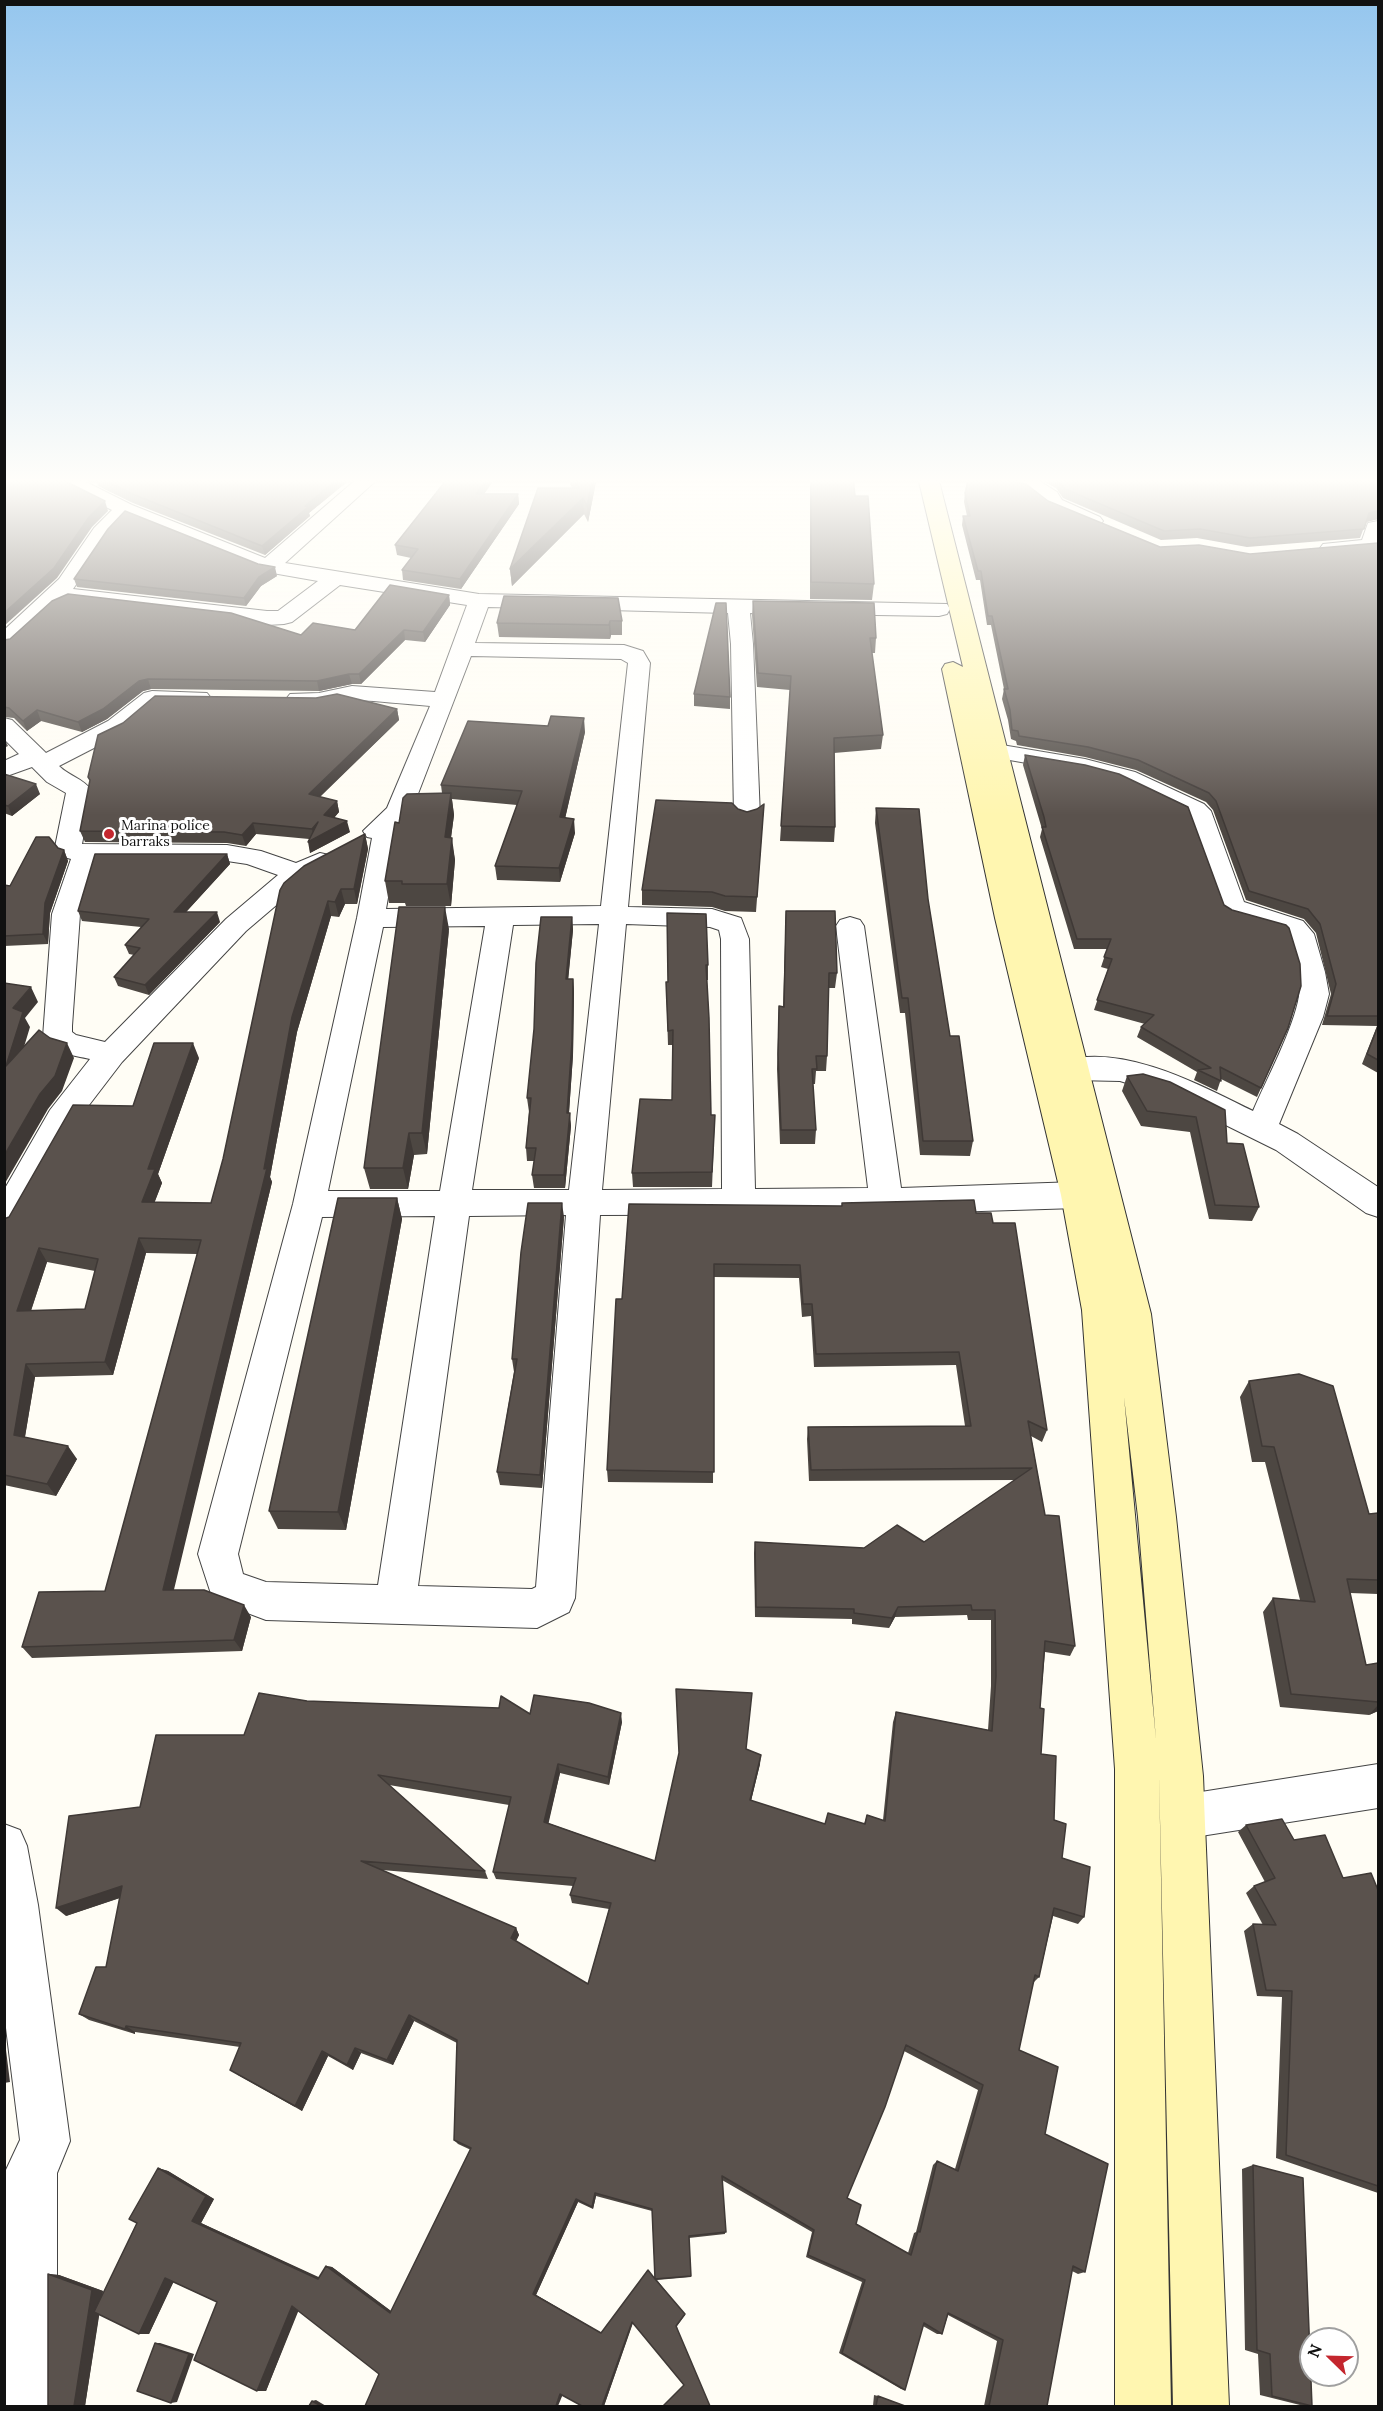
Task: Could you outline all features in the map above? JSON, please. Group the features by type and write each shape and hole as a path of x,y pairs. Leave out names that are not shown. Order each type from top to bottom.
{"main road":[{"path":"934,590 1009,918 1077,1195 1099,1310 1137,1769 1143,2406"},
{"path":"956,590 1133,1314 1158,1529 1181,1776 1201,2406"}],"street":[{"path":"4,642 59,590"},
{"path":"46,604 69,595 171,605 267,618 284,617 320,590"},
{"path":"410,590 479,600 738,607 939,609"},
{"path":"4,1221 61,1118 111,1054 236,925 298,873 388,823 398,812 444,700 479,600"},
{"path":"738,607 742,644 747,817"},
{"path":"388,823 371,918 309,1204 218,1554 227,1587 266,1600 537,1609 555,1598 584,1203 639,663 635,656 624,652 460,649"},
{"path":"272,699 319,700 352,693 444,700"},
{"path":"4,770 39,760 102,734 143,709 152,698 216,698"},
{"path":"4,725 56,777 71,784 79,791 68,847 73,851 86,854 227,853 252,857 298,873"},
{"path":"996,750 1085,766 1126,777 1195,809 1198,811 1232,907 1239,912 1293,927 1300,934 1311,972 1314,994 1308,1017 1261,1129"},
{"path":"86,854 66,914 58,1037 67,1042 111,1054"},
{"path":"395,1605 454,1203 501,915"},
{"path":"371,918 613,915 712,918 731,924 735,939 739,1202"},
{"path":"850,926 886,1201"},
{"path":"1074,1069 1121,1070 1176,1087 1261,1129 1329,1170 1378,1204"},
{"path":"309,1204 886,1201 1077,1195"},
{"path":"1182,1816 1378,1786"},
{"path":"4,1845 15,1905 45,2141 31,2172 29,2406"}],"building":[{"path":"4,590 30,590 4,613"},
{"path":"168,590 250,590 244,598"},
{"path":"386,590 417,590 449,595 423,632 404,630 359,674 317,681 148,679 139,681 103,709 78,722 37,710 23,721 9,708 4,707 4,640 10,639 52,601 68,594 231,613 301,635 313,623 355,630"},
{"path":"984,590 1378,590 1378,1016 1327,1016 1336,984 1320,924 1308,909 1249,891 1216,801 1209,793 1138,760 1088,747 1019,736 1018,731 1012,730 1010,710 1004,689 1008,689 992,616 988,616"},
{"path":"504,596 618,598 622,621 610,621 609,625 497,623"},
{"path":"753,601 874,603 876,638 870,638 883,735 834,738 835,827 781,826 791,676 758,673"},
{"path":"716,603 726,603 730,697 694,694"},
{"path":"337,694 397,709 309,794 337,801 324,815 347,821 308,842 318,822 312,829 253,823 242,835 224,832 80,831 90,780 88,777 98,735 123,723 155,696 316,698"},
{"path":"551,716 584,718 560,817 574,819 559,868 495,866 522,791 441,785 468,721 548,726"},
{"path":"1025,755 1085,765 1119,774 1188,807 1224,905 1232,910 1286,925 1289,928 1300,964 1301,986 1288,1028 1261,1088 1220,1067 1221,1081 1198,1070 1211,1068 1141,1027 1154,1015 1097,1000 1112,959 1104,957 1111,939 1077,939 1042,827 1046,827 1044,817"},
{"path":"4,774 36,784 8,806 4,805"},
{"path":"451,793 445,837 452,838 447,884 402,884 402,881 385,881 395,822 399,823 403,798 407,794"},
{"path":"656,800 732,803 738,809 747,812 764,804 757,897 725,896 712,892 642,890"},
{"path":"876,808 919,809 928,899 950,1036 959,1036 973,1141 923,1141 908,998 902,998"},
{"path":"365,834 354,889 341,889 335,902 328,901 292,1017 264,1169 267,1168 163,1590 204,1590 244,1605 234,1640 22,1647 39,1592 105,1591 201,1240 139,1238 105,1362 26,1364 14,1435 68,1446 47,1484 4,1475 4,1219 9,1217 73,1105 133,1106 154,1043 193,1043 148,1169 155,1169 142,1202 211,1203 223,1159 280,890 284,883 304,866","holes":["39,1248 98,1259 85,1309 17,1311"]},
{"path":"36,837 49,837 58,848 64,850 45,903 43,934 4,936 4,885 10,886"},
{"path":"95,854 227,854 174,912 217,912 145,985 114,977 140,948 125,945 149,919 78,911"},
{"path":"399,907 445,907 422,1133 409,1133 403,1168 364,1168"},
{"path":"786,911 835,911 837,973 829,973 827,1056 816,1056 817,1069 812,1069 816,1130 781,1130 779,1006 784,1007"},
{"path":"667,913 706,914 711,1115 715,1115 712,1172 632,1173 640,1099 672,1100 673,1030 668,1031"},
{"path":"541,917 572,917 566,979 573,979 567,1113 570,1113 564,1175 532,1175 536,1148 526,1148 531,1098 527,1098"},
{"path":"4,983 31,987 13,1008 23,1012 6,1066 39,1030 50,1038 67,1043 55,1076 40,1094 4,1156"},
{"path":"1378,1026 1378,1060 1367,1054"},
{"path":"1143,1074 1170,1082 1225,1110 1227,1143 1243,1144 1259,1207 1215,1205 1196,1117 1147,1111 1127,1076"},
{"path":"338,1198 397,1198 338,1512 269,1511"},
{"path":"974,1200 976,1213 991,1213 993,1223 1015,1223 1047,1430 1028,1421 1045,1515 1059,1516 1075,1646 1045,1641 1040,1708 1044,1709 1041,1754 1056,1756 1054,1820 1066,1824 1062,1858 1090,1867 1084,1917 1054,1908 1039,1977 1035,1975 1019,2050 1058,2067 1045,2134 1108,2164 1085,2272 1073,2266 1047,2406 989,2406 1003,2340 948,2313 942,2334 924,2323 905,2390 842,2353 865,2280 808,2255 814,2230 722,2176 726,2232 689,2236 691,2276 655,2279 685,2314 676,2326 710,2406 663,2406 684,2385 632,2322 602,2406 582,2406 560,2394 556,2406 365,2406 379,2374 292,2306 257,2391 194,2360 217,2302 165,2278 139,2334 94,2312 137,2223 129,2219 158,2168 206,2196 192,2221 318,2279 326,2266 390,2313 471,2148 454,2140 457,2040 409,2015 387,2060 355,2048 347,2065 322,2051 295,2106 230,2070 241,2043 126,2026 125,2029 79,2014 96,1967 106,1967 122,1886 56,1908 69,1816 140,1807 156,1735 244,1735 259,1693 307,1701 499,1708 501,1696 530,1714 534,1695 589,1703 621,1713 608,1777 558,1764 544,1822 655,1861 679,1753 676,1689 752,1693 746,1749 761,1755 750,1800 825,1824 828,1813 865,1824 867,1815 885,1821 896,1712 992,1731 996,1676 995,1610 972,1610 971,1605 898,1607 892,1618 854,1613 854,1609 756,1607 755,1542 864,1548 897,1525 924,1542 1032,1468 811,1470 808,1427 971,1426 959,1352 816,1354 812,1304 803,1304 800,1265 714,1264 714,1472 607,1470 616,1299 622,1299 629,1204 842,1206 842,1203","holes":["378,1775 511,1797 493,1872 576,1878 570,1895 611,1903 588,1984 511,1938 516,1928 361,1861 485,1871","906,2045 983,2085 958,2171 937,2161 920,2232 918,2231 911,2255 856,2224 861,2205 847,2198 885,2107","595,2193 652,2209 655,2279 648,2270 601,2333 533,2294 576,2199 592,2207"]},
{"path":"528,1203 562,1203 540,1475 497,1472 517,1359 512,1359 521,1252"},
{"path":"1299,1374 1333,1386 1369,1514 1378,1513 1378,1580 1347,1579 1366,1665 1378,1663 1378,1702 1291,1694 1273,1598 1315,1602 1274,1447 1262,1446 1249,1381"},
{"path":"1282,1819 1294,1840 1325,1835 1343,1878 1371,1873 1378,1890 1378,2186 1286,2155 1292,1991 1266,1990 1253,1924 1276,1925 1254,1886 1275,1878 1246,1825"},
{"path":"1253,2165 1303,2178 1309,2327 1299,2327 1299,2387 1311,2387 1312,2406 1272,2396 1270,2354 1257,2350"},
{"path":"48,2274 92,2290 74,2406 48,2406"},
{"path":"155,2343 189,2354 171,2403 137,2391"},
{"path":"878,2396 905,2406 876,2406"},
{"path":"312,2401 321,2406 309,2406"}],"place":[{"name":"Marina police barraks","path":"109,834"}]}
